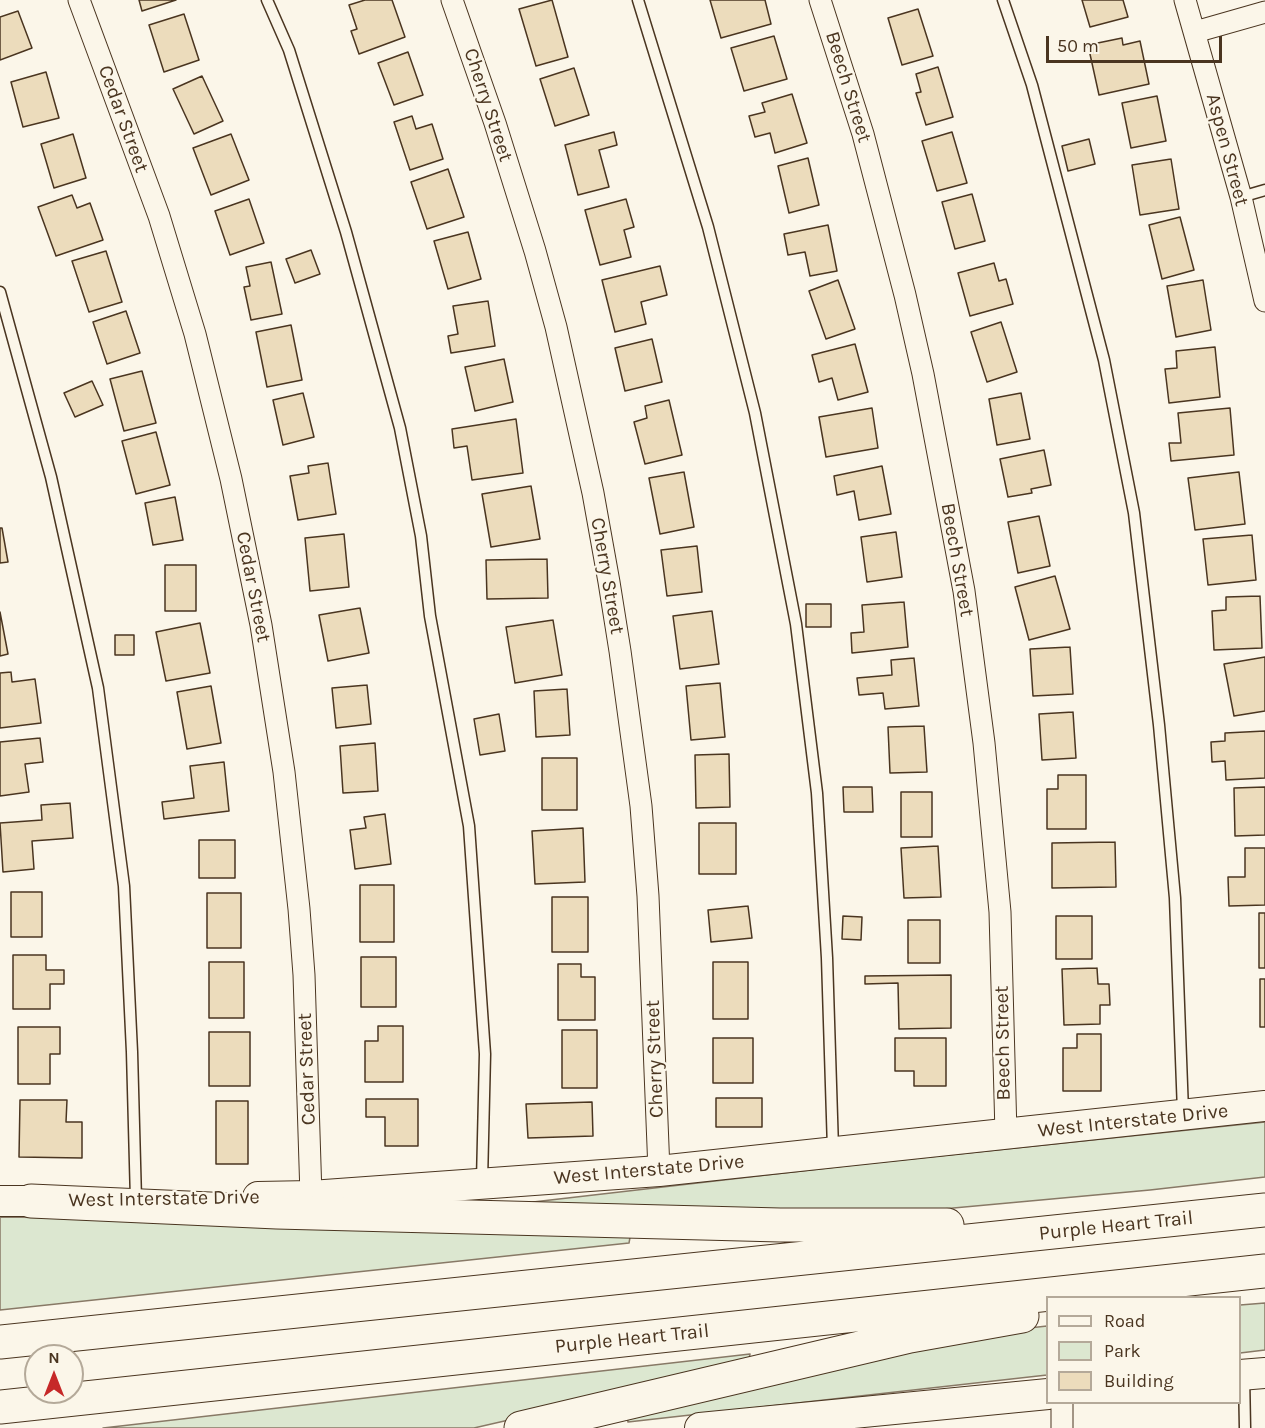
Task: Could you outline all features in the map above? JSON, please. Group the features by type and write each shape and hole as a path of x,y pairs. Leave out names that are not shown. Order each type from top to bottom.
{"highway":[{"path":"16,1201 277,1212 780,1225 1108,1227"},
{"name":"Purple Heart Trail","path":"0,1342 1265,1210"},
{"path":"1127,1296 1254,1272"},
{"name":"Purple Heart Trail","path":"0,1407 1254,1272"},
{"path":"521,1428 910,1336 1046,1311"}],"main road":[{"name":"West Interstate Drive","path":"16,1201 311,1196 659,1171 1265,1106"},
{"path":"700,1428 1046,1394"}],"street":[{"name":"Cedar Street","path":"79,0 159,216 178,275 214,406 255,590 276,710 299,909 304,975 311,1196"},
{"name":"Cherry Street","path":"452,0 495,123 556,327 593,493 609,582 641,806 648,896 659,1171"},
{"name":"Beech Street","path":"820,0 863,134 902,283 923,374 964,591 984,743 999,912 1006,1134"},
{"name":"Aspen Street","path":"1185,0 1241,196 1265,301"},
{"path":"1195,32 1265,12"},
{"path":"1062,1404 1062,1428"}],"lane":[{"path":"267,0 289,50 346,232 400,428 421,536 430,616 470,826 485,1054 482,1184"},
{"path":"638,0 711,238 755,413 796,624 817,793 827,958 833,1153"},
{"path":"1004,0 1032,85 1104,360 1134,513 1159,725 1175,898 1183,1115"},
{"path":"1241,196 1265,190"},
{"path":"0,292 51,477 98,687 124,886 136,1200"},
{"path":"1245,1428 1249,1374"}],"green space":[{"path":"1265,1122 1265,1177 877,1215 531,1211 533,1202 862,1164"},
{"path":"0,1217 248,1220 631,1232 629,1243 0,1310"},
{"path":"1265,1303 1265,1350 1241,1353 1241,1305"},
{"path":"1046,1326 1046,1375 628,1422 626,1411 958,1336"},
{"path":"750,1354 748,1365 474,1428 103,1428"}],"building":[{"path":"139,0 176,0 142,11"},
{"path":"365,0 392,0 405,37 359,54 351,31 357,29 349,5"},
{"path":"552,0 568,57 536,66 519,9"},
{"path":"710,0 765,0 771,24 721,38"},
{"path":"1082,0 1123,0 1128,17 1090,27"},
{"path":"918,9 933,56 902,65 888,18"},
{"path":"18,11 32,48 0,60 0,17"},
{"path":"184,14 199,60 164,72 149,25"},
{"path":"774,36 787,79 744,91 731,48"},
{"path":"1122,38 1123,45 1140,41 1149,84 1099,95 1088,45"},
{"path":"408,52 423,95 394,105 378,63"},
{"path":"938,67 953,117 926,125 916,93 921,92 916,74"},
{"path":"574,68 589,115 555,126 540,79"},
{"path":"46,72 59,118 23,127 11,82"},
{"path":"202,76 223,121 194,134 173,89"},
{"path":"792,94 807,143 775,153 770,133 755,137 749,116 765,112 762,103"},
{"path":"1157,96 1166,141 1131,148 1122,103"},
{"path":"412,116 416,129 432,124 443,159 410,170 394,122"},
{"path":"614,132 617,145 599,150 609,187 578,195 565,145"},
{"path":"952,132 967,183 937,191 922,141"},
{"path":"73,134 86,178 54,188 41,144"},
{"path":"231,134 249,180 211,195 193,148"},
{"path":"1089,139 1095,164 1068,171 1062,146"},
{"path":"808,158 819,205 789,213 778,166"},
{"path":"1171,159 1179,209 1140,215 1132,165"},
{"path":"448,169 464,217 427,229 411,182"},
{"path":"972,194 985,241 955,249 942,202"},
{"path":"72,195 77,208 90,203 103,240 56,256 38,207"},
{"path":"249,199 264,243 230,255 215,211"},
{"path":"626,199 634,227 624,230 631,257 600,265 585,210"},
{"path":"1180,217 1194,270 1162,279 1149,225"},
{"path":"828,225 837,271 810,276 805,252 788,255 784,234"},
{"path":"468,232 481,279 448,289 434,241"},
{"path":"311,250 320,274 295,283 286,259"},
{"path":"106,251 122,302 89,312 72,261"},
{"path":"271,262 282,314 251,320 244,287 250,286 246,267"},
{"path":"994,263 999,281 1006,279 1013,304 970,316 958,273"},
{"path":"660,266 667,295 641,302 646,324 615,332 602,280"},
{"path":"838,280 855,329 826,339 809,291"},
{"path":"1203,280 1211,330 1176,337 1167,286"},
{"path":"488,301 495,346 451,353 448,336 458,334 453,306"},
{"path":"126,311 140,353 107,364 93,322"},
{"path":"1001,322 1017,372 987,382 971,332"},
{"path":"291,325 302,380 267,387 256,332"},
{"path":"652,339 662,382 625,391 615,348"},
{"path":"855,344 868,392 838,400 832,378 819,382 812,355"},
{"path":"1215,347 1220,397 1169,403 1165,369 1177,368 1176,351"},
{"path":"504,359 513,402 475,411 465,367"},
{"path":"142,371 156,423 124,431 110,379"},
{"path":"92,381 103,405 75,417 64,393"},
{"path":"303,393 314,437 283,445 273,400"},
{"path":"1021,393 1030,439 997,445 989,399"},
{"path":"669,400 682,455 645,464 634,422 647,418 645,406"},
{"path":"872,408 878,448 826,457 819,417"},
{"path":"1230,408 1234,455 1171,461 1169,443 1181,443 1178,413"},
{"path":"516,419 523,473 472,480 467,446 454,448 452,429"},
{"path":"156,432 170,485 136,494 122,441"},
{"path":"1044,450 1051,485 1031,489 1032,493 1008,497 1000,459"},
{"path":"328,463 336,514 298,520 290,476 309,473 308,466"},
{"path":"882,466 891,514 859,520 854,491 837,495 834,476"},
{"path":"684,472 694,527 660,534 649,478"},
{"path":"1239,472 1245,524 1195,530 1188,478"},
{"path":"531,486 540,539 491,547 482,494"},
{"path":"175,497 183,540 153,545 145,503"},
{"path":"1039,516 1050,566 1018,573 1008,522"},
{"path":"0,528 2,528 8,562 0,563"},
{"path":"896,532 902,577 867,582 861,537"},
{"path":"344,534 349,587 310,591 305,538"},
{"path":"1252,535 1256,580 1208,585 1203,539"},
{"path":"697,546 702,592 667,596 661,550"},
{"path":"547,559 548,598 487,599 486,560"},
{"path":"165,565 196,565 196,611 165,611"},
{"path":"1055,576 1070,629 1029,640 1015,587"},
{"path":"1260,596 1262,648 1214,650 1212,611 1226,610 1226,597"},
{"path":"904,602 908,647 852,653 851,633 864,632 862,605"},
{"path":"806,604 831,604 831,627 806,627"},
{"path":"360,608 369,653 328,661 319,615"},
{"path":"712,611 719,664 680,669 673,616"},
{"path":"0,612 8,654 0,656"},
{"path":"553,620 562,675 515,683 506,627"},
{"path":"200,623 210,673 166,681 156,632"},
{"path":"115,635 134,635 134,655 115,655"},
{"path":"1070,647 1073,694 1033,696 1030,649"},
{"path":"1265,657 1265,711 1234,716 1224,664"},
{"path":"914,658 919,706 885,709 883,693 859,695 857,678 892,675 891,660"},
{"path":"11,672 12,682 35,679 41,723 0,728 0,673"},
{"path":"720,683 725,737 691,740 686,686"},
{"path":"367,685 371,724 336,728 332,688"},
{"path":"211,686 221,743 187,749 177,692"},
{"path":"567,689 570,735 536,737 534,691"},
{"path":"1073,712 1076,758 1042,760 1039,714"},
{"path":"499,714 505,751 480,755 474,719"},
{"path":"924,726 927,772 890,773 888,727"},
{"path":"1265,731 1265,778 1226,780 1225,761 1212,762 1211,742 1225,741 1225,733"},
{"path":"40,738 43,762 25,764 29,792 0,796 0,742"},
{"path":"375,743 378,791 343,793 340,746"},
{"path":"729,754 730,807 696,808 695,755"},
{"path":"542,758 577,758 577,810 542,810"},
{"path":"224,762 229,811 164,819 162,802 194,798 190,766"},
{"path":"1058,775 1086,775 1086,829 1047,829 1047,789 1058,789"},
{"path":"843,787 872,787 873,812 844,812"},
{"path":"1265,787 1265,835 1235,836 1234,788"},
{"path":"901,792 932,792 932,837 901,837"},
{"path":"70,803 73,838 32,841 34,869 3,872 0,823 42,820 41,805"},
{"path":"385,814 391,864 355,869 350,830 366,828 364,817"},
{"path":"699,823 736,823 736,874 699,874"},
{"path":"583,828 585,882 535,884 532,831"},
{"path":"199,840 235,840 235,878 199,878"},
{"path":"1115,842 1116,887 1052,888 1052,843"},
{"path":"938,846 941,897 904,898 901,848"},
{"path":"1245,848 1265,848 1265,905 1229,906 1228,877 1245,877"},
{"path":"360,885 394,885 394,942 360,942"},
{"path":"11,892 42,892 42,937 11,937"},
{"path":"207,893 241,893 241,948 207,948"},
{"path":"552,897 588,897 588,952 552,952"},
{"path":"748,906 752,938 711,942 708,910"},
{"path":"1259,913 1265,913 1265,968 1259,968"},
{"path":"843,916 862,917 861,940 842,939"},
{"path":"1056,916 1092,916 1092,959 1056,959"},
{"path":"908,920 940,920 940,963 908,963"},
{"path":"13,955 46,955 46,970 64,970 64,984 50,984 50,1009 13,1009"},
{"path":"361,957 396,957 396,1007 361,1007"},
{"path":"209,962 244,962 244,1018 209,1018"},
{"path":"713,962 748,962 748,1019 713,1019"},
{"path":"558,964 581,964 581,977 595,977 595,1020 558,1020"},
{"path":"1097,968 1098,984 1109,984 1110,1005 1100,1005 1100,1024 1064,1025 1062,969"},
{"path":"951,975 951,1028 899,1029 898,983 865,984 865,976"},
{"path":"1260,979 1265,979 1265,1027 1260,1027"},
{"path":"378,1026 403,1026 403,1082 365,1082 365,1041 378,1041"},
{"path":"18,1027 60,1027 60,1054 50,1054 50,1084 18,1084"},
{"path":"562,1030 597,1030 597,1088 562,1088"},
{"path":"209,1032 250,1032 250,1086 209,1086"},
{"path":"1077,1034 1101,1034 1101,1091 1063,1091 1063,1048 1077,1048"},
{"path":"713,1038 753,1038 753,1083 713,1083"},
{"path":"895,1038 946,1038 946,1086 914,1086 914,1071 895,1071"},
{"path":"716,1098 762,1098 762,1127 716,1127"},
{"path":"366,1099 418,1099 418,1146 385,1146 385,1117 366,1117"},
{"path":"20,1100 67,1100 66,1122 82,1122 82,1158 19,1157"},
{"path":"216,1101 248,1101 248,1164 216,1164"},
{"path":"592,1102 593,1136 528,1138 526,1104"}]}
